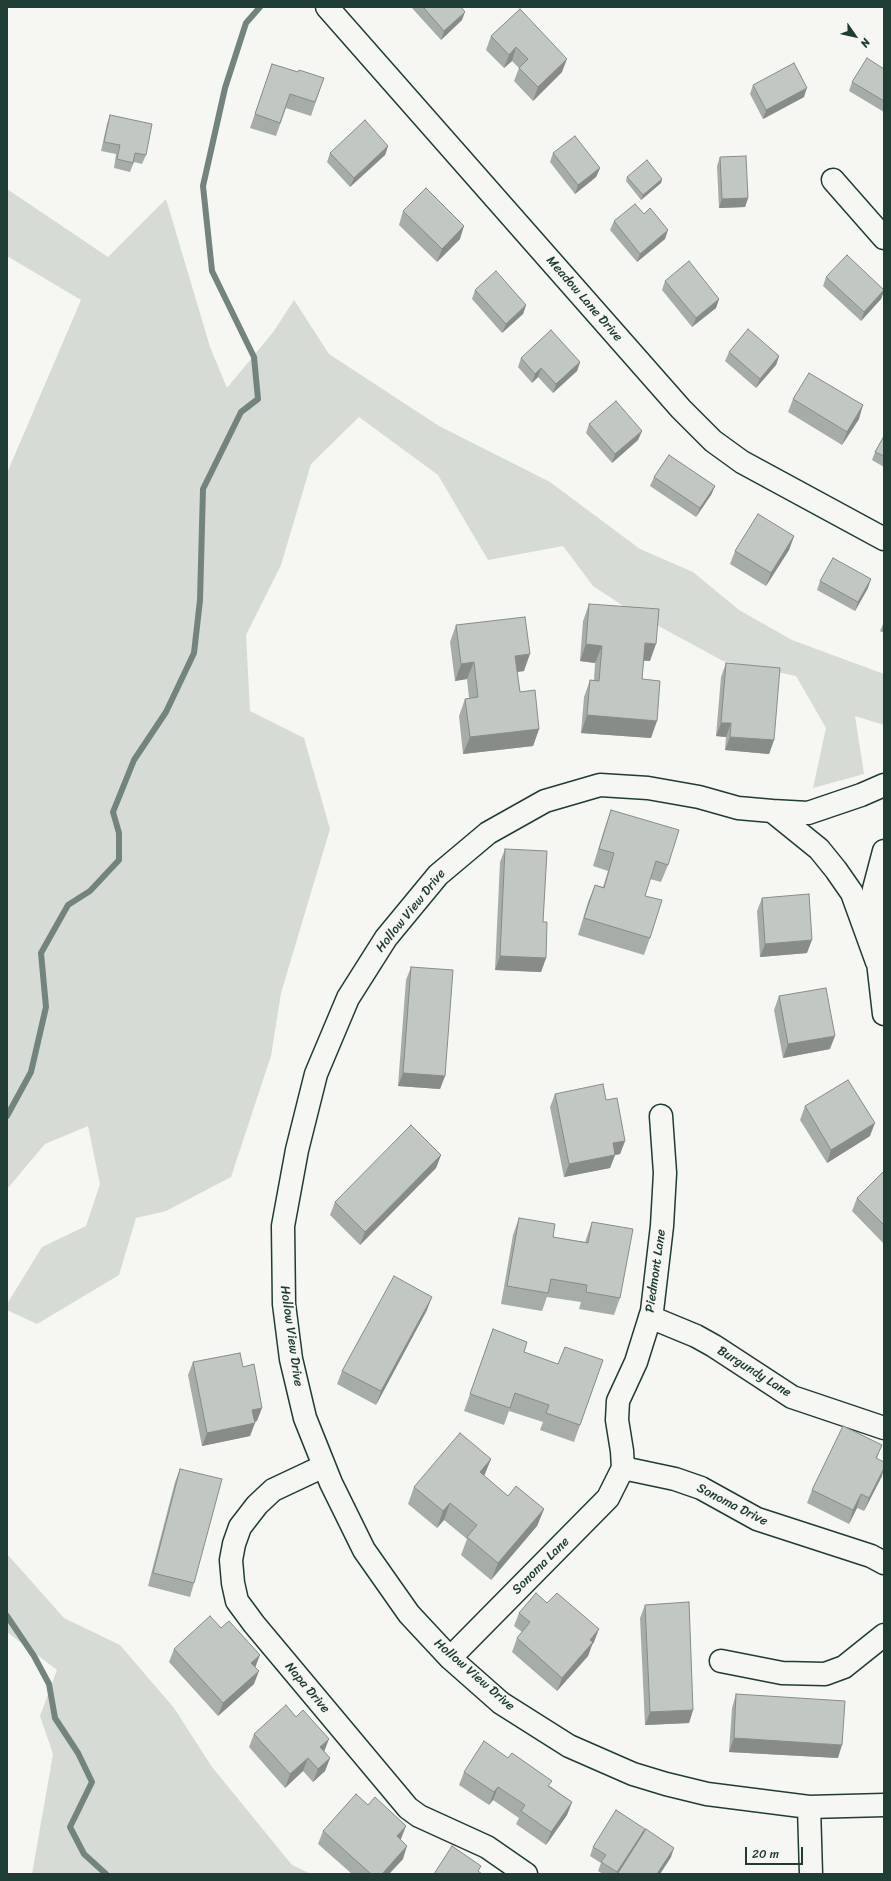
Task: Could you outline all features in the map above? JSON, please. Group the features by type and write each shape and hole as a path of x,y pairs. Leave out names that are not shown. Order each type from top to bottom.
{"street":[{"name":"Meadow Lane Drive","path":"327,7 681,409 713,441 742,462 884,539"},
{"path":"833,180 884,238"},
{"name":"Hollow View Drive","path":"884,785 861,795 808,813 738,808 698,797 648,788 600,785 545,801 488,833 438,875 386,938 348,998 316,1074 296,1150 283,1226 284,1304 292,1359 305,1418 324,1466 364,1550 409,1614 450,1658 501,1703 538,1727 569,1746 626,1771 666,1784 707,1794 809,1807 884,1805"},
{"path":"772,811 819,849 840,875 852,894 881,962"},
{"path":"884,851 874,896 873,918 881,962 884,1014"},
{"name":"Piedmont Lane","path":"623,1468 617,1420 618,1401 636,1362 650,1317 663,1220 665,1173 661,1116"},
{"name":"Burgundy Lane","path":"650,1317 696,1336 714,1346 792,1397 884,1428"},
{"name":"Napa Drive","path":"324,1466 273,1490 257,1505 240,1528 234,1544 231,1560 233,1583 237,1601 254,1624 408,1808 419,1816 487,1847 526,1874"},
{"name":"Sonoma Drive","path":"623,1468 675,1479 701,1488 756,1519 883,1560"},
{"name":"Sonoma Lane","path":"450,1658 608,1498 623,1468"},
{"path":"721,1661 782,1673 825,1674 844,1667 884,1635"},
{"path":"809,1807 811,1874"}],"shaded area":[{"path":"7,189 108,257 166,199 210,347 227,388 274,331 294,300 329,354 439,426 550,482 640,549 693,572 739,610 792,640 884,674 884,725 855,716 864,774 813,788 826,728 796,676 723,661 631,611 593,586 563,546 488,560 438,475 359,417 311,464 281,565 246,635 250,711 304,738 330,829 281,993 271,1056 231,1177 166,1211 136,1218 119,1275 37,1324 7,1310 7,1304 42,1247 86,1226 100,1184 88,1126 45,1144 7,1189 7,473 81,300 7,256"},
{"path":"7,1554 64,1618 120,1645 174,1708 212,1767 292,1865 311,1874 32,1874 53,1754 40,1716 57,1670 7,1632"}],"building":[{"path":"423,7 461,7 465,12 444,31"},
{"path":"520,9 567,59 538,87 519,68 528,59 516,47 509,55 491,36"},
{"path":"867,58 884,69 884,101 852,82"},
{"path":"794,63 807,88 766,110 753,85"},
{"path":"272,64 298,72 299,70 324,78 315,102 290,94 280,123 255,114"},
{"path":"110,115 152,124 146,155 135,153 133,163 117,159 120,145 104,142"},
{"path":"365,120 388,146 354,178 330,153"},
{"path":"575,136 600,168 578,185 553,153"},
{"path":"746,156 748,198 722,199 720,157"},
{"path":"647,160 662,179 643,195 627,177"},
{"path":"426,188 464,226 442,249 403,211"},
{"path":"635,204 644,214 650,208 668,230 640,254 614,221"},
{"path":"847,255 884,290 864,312 826,277"},
{"path":"689,261 719,299 696,318 665,281"},
{"path":"496,271 526,305 506,324 475,290"},
{"path":"748,329 779,356 760,379 729,352"},
{"path":"551,330 580,362 556,384 541,368 535,374 521,358"},
{"path":"809,373 863,405 847,432 793,399"},
{"path":"616,401 642,431 615,454 589,424"},
{"path":"884,436 884,456 875,452"},
{"path":"669,455 715,486 700,508 654,477"},
{"path":"758,514 794,536 771,573 735,551"},
{"path":"833,558 871,579 858,602 820,581"},
{"path":"589,604 659,609 656,644 645,643 642,679 660,681 657,721 587,715 590,680 599,681 602,646 586,644"},
{"path":"525,617 530,654 515,656 520,692 535,690 539,729 470,737 465,699 478,697 474,662 461,664 456,625"},
{"path":"726,663 780,668 774,740 730,737 731,723 721,723"},
{"path":"611,810 679,830 668,865 656,861 645,896 662,900 650,938 584,918 595,885 604,888 614,853 599,849"},
{"path":"505,849 547,851 543,922 547,922 546,958 500,956"},
{"path":"809,894 812,940 765,944 762,898"},
{"path":"411,967 453,970 445,1076 403,1073"},
{"path":"826,988 835,1036 788,1044 779,996"},
{"path":"848,1080 875,1123 831,1150 805,1106"},
{"path":"603,1084 606,1100 617,1098 625,1141 613,1143 615,1155 569,1164 555,1094"},
{"path":"411,1125 441,1155 365,1232 335,1202"},
{"path":"884,1171 884,1225 857,1198"},
{"path":"519,1218 555,1224 553,1237 588,1243 592,1222 633,1229 620,1298 586,1292 587,1285 551,1279 548,1293 507,1286"},
{"path":"394,1276 432,1297 381,1391 342,1371"},
{"path":"493,1329 527,1342 524,1352 558,1364 565,1347 603,1360 580,1425 546,1413 549,1405 515,1393 510,1408 470,1394"},
{"path":"240,1353 243,1367 254,1364 262,1408 252,1410 255,1423 207,1433 193,1362"},
{"path":"843,1426 882,1445 876,1458 884,1462 884,1468 869,1498 861,1494 853,1510 812,1490"},
{"path":"460,1433 491,1459 480,1472 508,1496 516,1486 544,1509 498,1563 467,1537 477,1525 450,1503 443,1511 414,1487"},
{"path":"180,1469 222,1479 194,1583 153,1573"},
{"path":"536,1593 547,1603 557,1593 599,1629 590,1640 593,1642 562,1678 517,1638 530,1622 519,1613"},
{"path":"689,1602 693,1710 650,1712 645,1605"},
{"path":"210,1616 221,1628 229,1621 260,1655 251,1663 259,1671 223,1703 174,1649"},
{"path":"736,1694 845,1701 842,1745 734,1738"},
{"path":"286,1705 296,1717 303,1710 329,1739 320,1747 330,1758 318,1769 308,1758 290,1774 254,1734"},
{"path":"484,1741 508,1758 512,1753 552,1781 548,1786 572,1802 551,1832 521,1811 525,1805 498,1787 494,1792 464,1772"},
{"path":"356,1794 368,1805 375,1797 406,1826 397,1836 407,1846 382,1874 371,1874 323,1831"},
{"path":"616,1810 645,1829 617,1872 601,1862 606,1855 593,1847"},
{"path":"646,1829 674,1848 657,1874 618,1873"},
{"path":"452,1846 481,1866 478,1871 482,1874 434,1874"}],"waterway":[{"path":"7,1116 31,1072 46,1007 41,953 68,905 90,891 119,860 119,833 113,812 134,760 166,712 194,653 200,600 203,489 241,412 258,399 254,357 212,271 203,186 225,88 246,23 260,7"},
{"path":"7,1616 34,1656 49,1684 55,1718 78,1753 92,1782 70,1827 84,1854 106,1874"}]}
